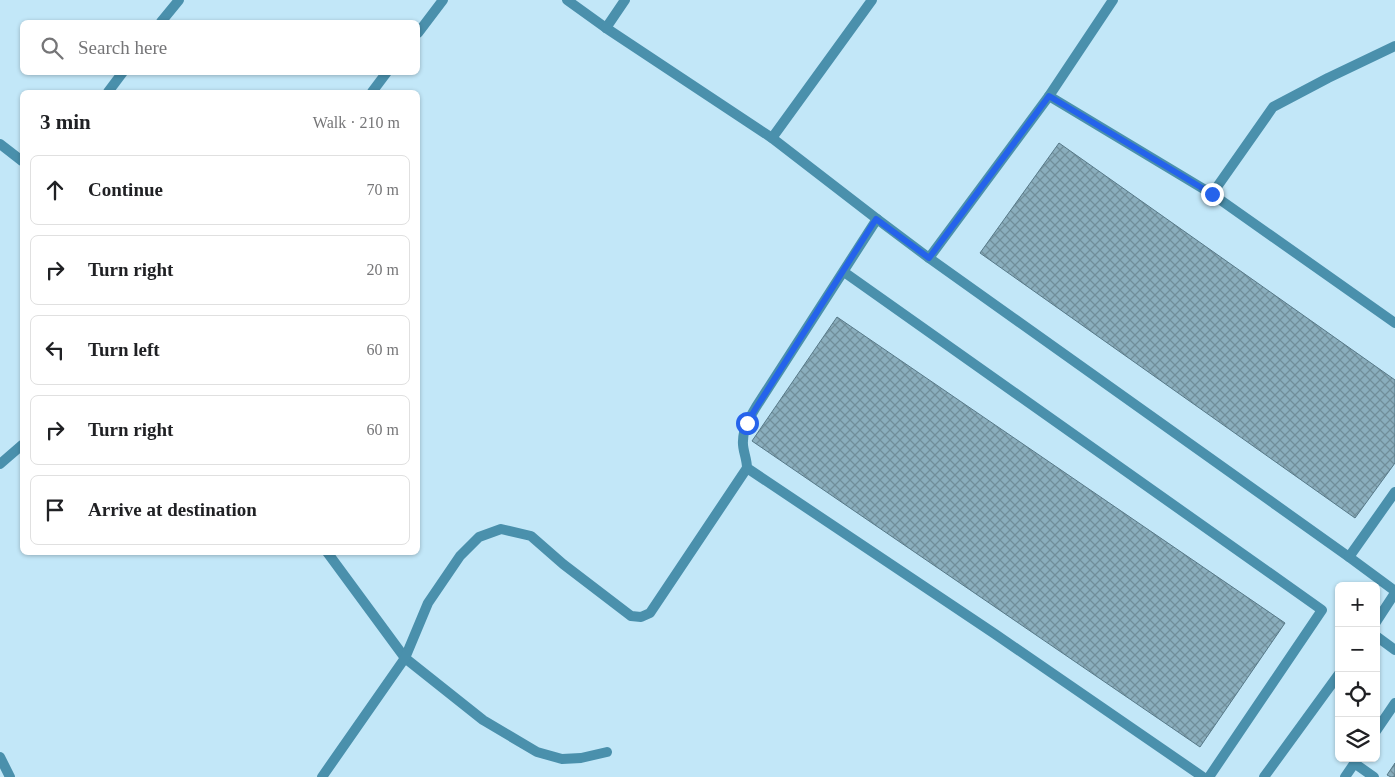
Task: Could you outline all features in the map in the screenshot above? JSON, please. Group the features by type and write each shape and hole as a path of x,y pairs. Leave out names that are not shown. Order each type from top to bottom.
{"street":[{"path":"163,20 179,0"},
{"path":"420,30 443,0"},
{"path":"567,0 772,138 929,258 1349,557 1395,592 1380,616"},
{"path":"606,28 625,0"},
{"path":"772,138 872,0"},
{"path":"929,258 1049,96 1113,0"},
{"path":"1212,194 1274,107 1328,78 1395,46"},
{"path":"110,90 121,75"},
{"path":"374,90 385,75"},
{"path":"1049,96 1212,194 1395,323"},
{"path":"0,144 20,159"},
{"path":"322,777 406,658 428,603 460,556 479,537 501,529 531,536 563,564 631,616 641,617 650,612 747,468 742,441 747,423 876,219"},
{"path":"844,272 1322,610 1209,777"},
{"path":"0,464 20,447"},
{"path":"747,468 996,634 1203,777"},
{"path":"1349,557 1395,492"},
{"path":"329,555 406,658 483,720 537,752 562,759 581,758 607,752"},
{"path":"1380,639 1395,650"},
{"path":"1264,777 1335,679"},
{"path":"1380,725 1395,703"},
{"path":"0,757 10,777"},
{"path":"1345,777 1355,762"},
{"path":"1357,762 1374,777"}],"building":[{"path":"1059,143 1395,380 1395,463 1355,518 980,253"},
{"path":"837,317 1285,623 1200,747 752,441"},
{"path":"1395,763 1395,777 1391,777 1387,775"}],"route":[{"path":"747,423 876,219 929,258 1049,96 1212,194"}]}
